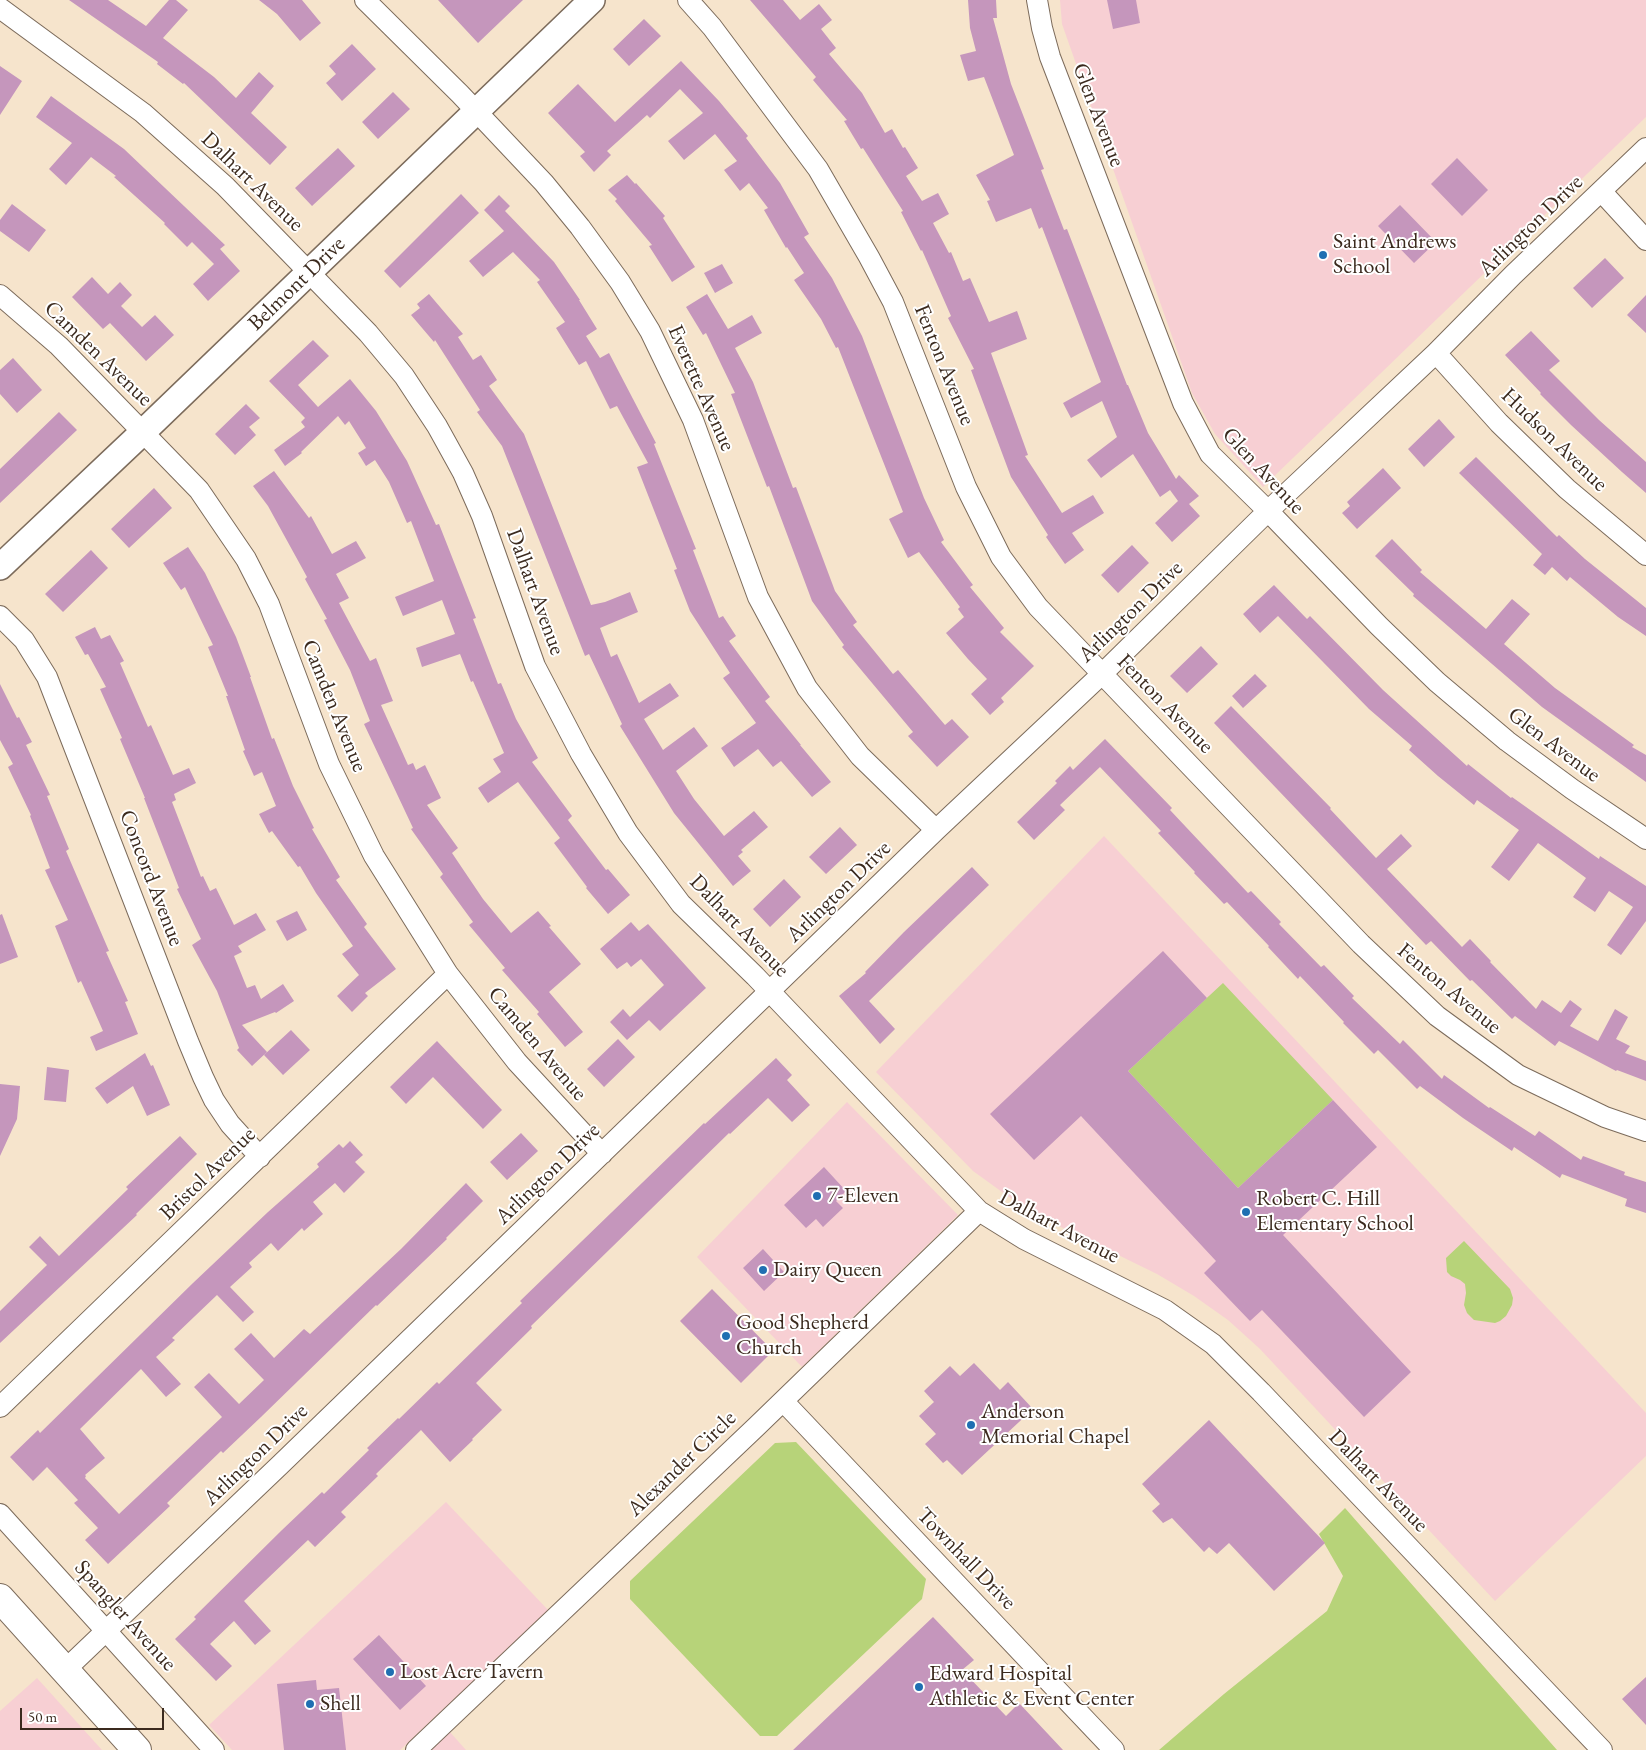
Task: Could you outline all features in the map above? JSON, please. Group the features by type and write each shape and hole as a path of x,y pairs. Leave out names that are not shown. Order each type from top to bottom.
{"main road":[{"path":"0,1598 138,1750"}],"street":[{"name":"Everette Avenue","path":"365,0 476,111 544,183 580,227 620,282 650,332 693,420 758,597 807,688 860,756 936,830"},
{"name":"Belmont Drive","path":"0,567 592,0"},
{"name":"Fenton Avenue","path":"688,0 724,43 818,169 870,257 893,302 966,487 1001,557 1038,607 1361,944 1437,1016 1518,1075 1605,1117 1646,1131"},
{"name":"Glen Avenue","path":"1037,0 1050,57 1182,403 1210,454 1379,626 1437,682 1507,741 1572,789 1646,839"},
{"name":"Dalhart Avenue","path":"0,8 143,113 225,186 368,333 404,376 437,426 463,473 482,516 535,666 581,754 628,833 681,904 770,992 978,1211 1024,1239 1165,1310 1213,1344 1602,1750"},
{"name":"Arlington Drive","path":"65,1670 936,830 1103,673 1268,511 1436,353 1513,275 1646,148"},
{"path":"1602,191 1646,240"},
{"name":"Camden Avenue","path":"0,295 59,346 144,431 199,490 246,559 269,604 329,764 374,856 448,974 517,1062 602,1154"},
{"name":"Hudson Avenue","path":"1436,353 1499,423 1567,488 1646,555"},
{"name":"Concord Avenue","path":"0,616 24,640 47,676 188,1041 214,1100 230,1124 260,1157"},
{"name":"Bristol Avenue","path":"0,1407 448,974"},
{"name":"Alexander Circle","path":"416,1750 783,1401 978,1211"},
{"name":"Townhall Drive","path":"783,1401 1114,1750"},
{"name":"Spangler Avenue","path":"0,1514 214,1750"}],"shaded area":[{"name":"Saint Andrews School","path":"1060,0 1646,0 1646,117 1263,487 1215,434 1192,393 1062,24"},
{"name":"Robert C. Hill Elementary School","path":"1104,836 1646,1413 1646,1456 1495,1601 1260,1349 1228,1320 1194,1296 1157,1274 1061,1227 1009,1197 973,1171 876,1072"},
{"path":"847,1102 958,1215 802,1367 697,1257"},
{"path":"446,1502 548,1610 400,1750 232,1750 209,1725"},
{"path":"37,1678 102,1750 0,1750 0,1711"},
{"path":"449,1731 466,1750 429,1750"}],"green space":[{"path":"1223,983 1333,1100 1238,1188 1128,1071"},
{"path":"1464,1241 1510,1289 1513,1298 1512,1305 1506,1316 1500,1321 1495,1323 1474,1320 1467,1313 1464,1305 1465,1284 1447,1272 1446,1258"},
{"path":"796,1442 926,1579 922,1599 777,1736 760,1736 630,1599 630,1581 775,1443"},
{"path":"1345,1508 1557,1750 1159,1750 1224,1694 1327,1611 1343,1576 1319,1534"}],"building":[{"path":"69,0 108,0 146,26 169,0 176,0 188,10 163,38 214,77 236,98 259,72 274,86 251,113 287,147 270,165 184,83 157,64 158,62"},
{"path":"259,0 302,0 321,23 300,41 277,14"},
{"path":"438,0 523,0 478,43"},
{"path":"750,0 783,0 800,20 819,4 832,20 821,29 836,48 829,54 862,93 885,133 892,129 903,148 905,147 918,168 906,176 922,201 938,193 949,214 933,223 949,253 951,252 963,281 970,278 989,322 1017,311 1027,339 991,353 1028,455 1025,456 1062,513 1093,495 1104,513 1072,533 1084,550 1065,564 1046,537 1048,535 1011,477 971,370 974,369 948,318 951,316 922,250 901,212 903,211 863,148 861,149 844,121 847,120 813,80 816,77"},
{"path":"968,0 996,0 997,18 993,18 1011,84 1044,169 1041,170 1064,230 1067,229 1127,385 1148,433 1176,479 1179,475 1199,496 1189,504 1200,516 1172,542 1155,523 1178,501 1170,490 1160,497 1133,454 1101,478 1087,460 1117,437 1102,401 1071,418 1063,403 1101,382 1042,227 1039,229 1031,208 996,222 987,201 990,200 976,175 1014,155 984,77 968,81 960,55 976,51 970,28"},
{"path":"1107,0 1136,0 1140,23 1113,29"},
{"path":"644,19 661,36 629,66 613,49"},
{"path":"352,44 376,69 342,101 326,83 336,74 329,66"},
{"path":"681,61 719,101 748,136 746,138 780,183 809,234 804,237 832,278 862,336 924,498 944,540 941,542 973,585 970,587 1004,628 1000,632 1034,666 1001,698 1004,702 990,715 971,694 987,679 946,633 964,617 958,609 960,607 919,552 908,558 889,519 903,512 838,347 836,348 821,319 794,280 804,273 786,248 764,210 768,208 749,183 740,191 724,170 737,161 715,134 684,160 668,141 703,113 680,89 650,118 647,115 607,151 611,155 594,172 580,156 585,152 548,113 578,84 615,122"},
{"path":"0,66 22,81 0,115"},
{"path":"393,92 410,109 378,139 362,122"},
{"path":"51,96 124,149 225,245 220,249 240,271 208,301 193,284 214,264 192,242 187,247 165,223 114,177 116,176 91,157 66,185 49,169 72,143 36,117"},
{"path":"338,148 355,166 312,206 295,188"},
{"path":"1457,158 1488,190 1462,216 1431,184"},
{"path":"627,175 665,216 663,218 695,267 672,282 649,246 652,245 608,190"},
{"path":"461,194 479,213 400,288 384,271"},
{"path":"499,195 510,206 505,211 554,262 597,329 586,336 600,358 609,353 656,443 654,444 696,549 693,550 719,618 723,616 736,636 729,641 770,697 765,701 831,782 812,797 781,761 773,767 758,749 734,767 721,748 756,723 723,678 730,673 690,611 674,570 677,569 637,467 648,463 617,406 610,409 586,361 579,365 556,328 565,322 537,282 540,280 513,252 483,277 469,261 504,231 484,210"},
{"path":"12,204 46,230 29,252 0,231 0,220"},
{"path":"1400,205 1436,242 1414,263 1378,226"},
{"path":"1605,258 1624,278 1592,308 1573,288"},
{"path":"722,264 733,283 715,293 704,273"},
{"path":"92,277 108,294 120,282 132,295 121,306 142,327 155,315 174,335 146,361 110,323 103,329 72,297"},
{"path":"429,294 463,334 458,337 473,360 481,355 497,380 489,386 524,434 591,605 605,602 630,592 638,612 600,628 611,657 617,654 639,703 670,683 679,696 644,719 663,750 694,727 708,746 676,771 694,799 724,836 754,811 768,827 741,850 743,852 738,856 751,871 733,886 674,813 620,726 622,724 589,654 585,656 502,446 477,412 480,410 435,340 434,342 411,315 420,308 417,304"},
{"path":"707,294 728,329 752,315 762,333 735,348 753,382 793,488 796,487 835,591 857,622 853,625 893,674 898,670 945,725 952,719 969,737 937,767 908,736 913,732 842,647 844,645 812,601 769,486 767,487 731,394 735,393 706,333 703,335 686,307"},
{"path":"1646,295 1646,333 1627,315"},
{"path":"1531,331 1560,361 1549,370 1599,420 1646,462 1646,493 1571,425 1505,355"},
{"path":"313,340 329,356 298,385 318,407 350,379 376,411 407,461 436,525 439,524 476,618 473,619 498,684 501,683 516,719 538,758 532,762 572,816 568,820 606,870 608,869 630,895 608,914 586,888 554,843 560,838 518,782 488,803 478,788 501,772 493,759 504,753 460,654 422,667 416,648 455,634 442,600 403,616 395,597 434,581 411,521 407,523 389,482 375,460 366,466 358,453 366,448 349,421 345,425 338,416 302,453 285,466 274,450 305,427 301,422 305,418 269,381"},
{"path":"13,358 42,390 17,413 0,394 0,370"},
{"path":"246,404 260,418 249,427 256,435 235,455 215,434"},
{"path":"59,412 77,430 0,503 0,469"},
{"path":"1439,419 1455,437 1424,467 1408,449"},
{"path":"1476,457 1557,537 1559,535 1585,559 1646,608 1646,636 1618,617 1570,577 1567,581 1552,567 1545,575 1533,565 1542,554 1459,473"},
{"path":"1383,468 1401,488 1357,529 1342,513 1350,506 1347,502"},
{"path":"274,471 309,518 311,516 332,554 356,541 366,558 336,574 349,598 339,603 370,661 376,658 393,701 381,705 408,765 413,763 416,770 425,765 441,798 427,805 458,848 452,853 483,899 511,933 538,911 551,926 549,927 581,964 549,992 583,1032 565,1047 537,1014 539,1012 502,970 505,968 469,925 473,922 440,877 443,874 411,829 413,828 364,724 370,721 350,670 324,620 327,619 305,579 307,577 268,506 253,486"},
{"path":"154,488 172,508 129,548 111,529"},
{"path":"1392,539 1422,570 1420,572 1486,629 1512,599 1530,614 1504,644 1555,688 1634,745 1632,747 1646,755 1646,782 1542,707 1413,596 1414,594 1375,556"},
{"path":"1132,545 1149,563 1118,593 1101,575"},
{"path":"188,547 205,573 236,637 272,739 274,738 293,786 314,828 312,829 340,877 336,880 367,924 364,927 396,969 365,993 368,996 352,1012 337,996 359,975 342,954 353,946 316,893 300,866 298,867 272,831 269,833 259,814 276,806 262,772 254,776 243,751 245,750 226,696 228,696 208,647 213,645 185,587 181,590 163,563"},
{"path":"91,550 108,568 63,612 45,594"},
{"path":"1274,585 1307,619 1310,616 1383,690 1467,766 1468,764 1511,798 1599,859 1600,856 1646,886 1646,921 1621,955 1607,945 1633,907 1609,891 1595,912 1573,897 1586,878 1538,843 1509,881 1491,867 1519,830 1477,800 1474,805 1438,776 1409,750 1412,746 1369,709 1278,616 1260,633 1243,614"},
{"path":"95,627 101,639 110,635 124,661 120,663 148,727 151,725 173,775 189,768 196,783 174,794 176,800 172,802 201,877 203,876 210,891 216,888 234,925 256,913 266,930 238,946 242,952 234,956 247,988 255,985 261,999 283,984 294,1001 276,1013 242,1025 267,1052 252,1066 237,1050 239,1048 217,991 192,945 201,939 177,889 179,888 145,798 120,739 122,738 100,689 106,687 88,654 85,655 75,637"},
{"path":"1201,646 1218,664 1187,693 1170,676"},
{"path":"1255,674 1267,686 1243,708 1232,696"},
{"path":"0,684 17,718 19,717 32,742 26,745 50,795 47,796 69,849 66,851 109,951 106,952 128,1001 125,1002 138,1034 96,1051 90,1037 103,1031 81,981 78,983 55,926 68,920 45,870 50,868 31,815 8,767 13,764 0,740"},
{"path":"1231,706 1331,808 1376,858 1401,834 1412,846 1387,869 1462,947 1470,939 1536,1009 1542,1000 1561,1013 1570,1000 1582,1009 1570,1026 1598,1041 1615,1009 1628,1017 1616,1039 1630,1046 1625,1053 1646,1061 1646,1081 1616,1071 1559,1041 1555,1046 1515,1016 1512,1019 1472,980 1470,981 1431,941 1426,945 1214,723"},
{"path":"1105,739 1172,808 1170,810 1248,893 1251,891 1281,922 1279,924 1321,967 1324,965 1354,996 1352,998 1400,1044 1403,1040 1442,1079 1444,1075 1489,1108 1535,1136 1539,1131 1581,1160 1583,1156 1625,1172 1624,1175 1646,1182 1646,1213 1625,1206 1627,1199 1562,1174 1560,1178 1514,1147 1512,1151 1420,1086 1417,1089 1378,1050 1374,1054 1300,976 1298,979 1227,902 1224,904 1194,873 1158,833 1161,831 1100,767 1060,805 1065,810 1034,840 1017,822 1057,783 1055,781 1070,766 1073,770"},
{"path":"840,827 857,845 826,874 809,857"},
{"path":"972,867 989,885 869,1001 895,1029 880,1044 839,996 866,973 904,932"},
{"path":"784,879 801,897 770,927 753,909"},
{"path":"297,911 307,930 287,941 276,921"},
{"path":"2,914 18,957 0,964 0,915"},
{"path":"631,922 639,931 648,924 706,988 660,1031 649,1020 627,1040 610,1022 623,1009 630,1017 664,985 641,959 631,967 627,962 617,969 600,949"},
{"path":"1163,951 1207,998 1128,1071 1238,1188 1333,1100 1377,1147 1283,1235 1411,1372 1364,1417 1262,1310 1250,1321 1204,1273 1216,1261 1081,1116 1034,1160 990,1114"},
{"path":"291,1030 310,1050 283,1075 264,1055"},
{"path":"618,1039 635,1057 604,1087 587,1069"},
{"path":"437,1041 502,1110 483,1129 433,1077 406,1104 390,1087"},
{"path":"145,1053 151,1066 153,1065 170,1105 147,1116 133,1086 107,1104 95,1088"},
{"path":"776,1058 792,1075 787,1080 810,1105 792,1122 768,1098 729,1133 531,1326 532,1328 476,1383 502,1410 473,1440 450,1462 421,1430 341,1512 346,1517 315,1547 308,1540 244,1601 271,1631 255,1645 234,1621 210,1644 232,1666 216,1681 175,1639 196,1619 194,1617 322,1492 324,1494 369,1450 367,1448 398,1418 437,1382 439,1384 522,1303 520,1301 704,1123"},
{"path":"47,1067 69,1070 66,1102 44,1100"},
{"path":"0,1084 20,1086 17,1119 0,1156"},
{"path":"521,1133 538,1151 507,1180 490,1162"},
{"path":"180,1136 197,1154 137,1215 0,1343 0,1311 47,1265 29,1247 40,1236 59,1256 128,1189 126,1187"},
{"path":"350,1141 363,1155 355,1162 365,1172 344,1193 335,1183 313,1202 323,1214 304,1231 302,1228 278,1251 271,1243 249,1263 252,1267 230,1287 254,1312 243,1322 217,1295 172,1338 175,1340 156,1357 181,1384 166,1397 141,1369 80,1429 105,1458 85,1475 85,1478 119,1514 222,1417 194,1387 209,1373 239,1404 264,1380 234,1349 251,1333 274,1358 304,1329 310,1334 401,1249 466,1183 483,1201 447,1239 261,1417 223,1453 221,1451 167,1503 170,1506 108,1564 85,1540 98,1528 74,1503 78,1500 47,1467 33,1481 10,1457 38,1430 40,1433 193,1283 319,1167 317,1164 339,1144 343,1148"},
{"name":"7-Eleven","path":"824,1167 846,1191 836,1201 843,1208 823,1227 816,1219 806,1228 784,1205"},
{"name":"Dairy Queen","path":"763,1249 784,1272 764,1291 743,1268"},
{"name":"Good Shepherd Church","path":"712,1289 773,1351 741,1383 680,1321"},
{"name":"Anderson Memorial Chapel","path":"974,1363 1000,1390 1008,1382 1033,1409 962,1475 947,1460 943,1463 925,1444 936,1434 919,1416 934,1402 924,1391 950,1366 960,1376"},
{"path":"1209,1420 1325,1543 1274,1591 1229,1543 1217,1554 1209,1547 1204,1552 1172,1518 1163,1523 1152,1511 1160,1504 1142,1484"},
{"name":"Edward Hospital Athletic & Event Center","path":"933,1617 974,1660 962,1670 1006,1716 1019,1703 1063,1750 793,1750"},
{"name":"Lost Acre Tavern","path":"379,1635 426,1686 400,1710 353,1659"},
{"path":"1646,1677 1646,1725 1622,1699"},
{"path":"316,1680 317,1690 339,1688 346,1750 284,1750 277,1684"}],"place":[{"name":"Saint Andrews School","path":"1323,255"},
{"name":"7-Eleven","path":"817,1196"},
{"name":"Robert C. Hill Elementary School","path":"1246,1212"},
{"name":"Dairy Queen","path":"763,1270"},
{"name":"Good Shepherd Church","path":"726,1336"},
{"name":"Anderson Memorial Chapel","path":"971,1425"},
{"name":"Lost Acre Tavern","path":"390,1672"},
{"name":"Edward Hospital Athletic & Event Center","path":"919,1687"},
{"name":"Shell","path":"310,1704"}]}
